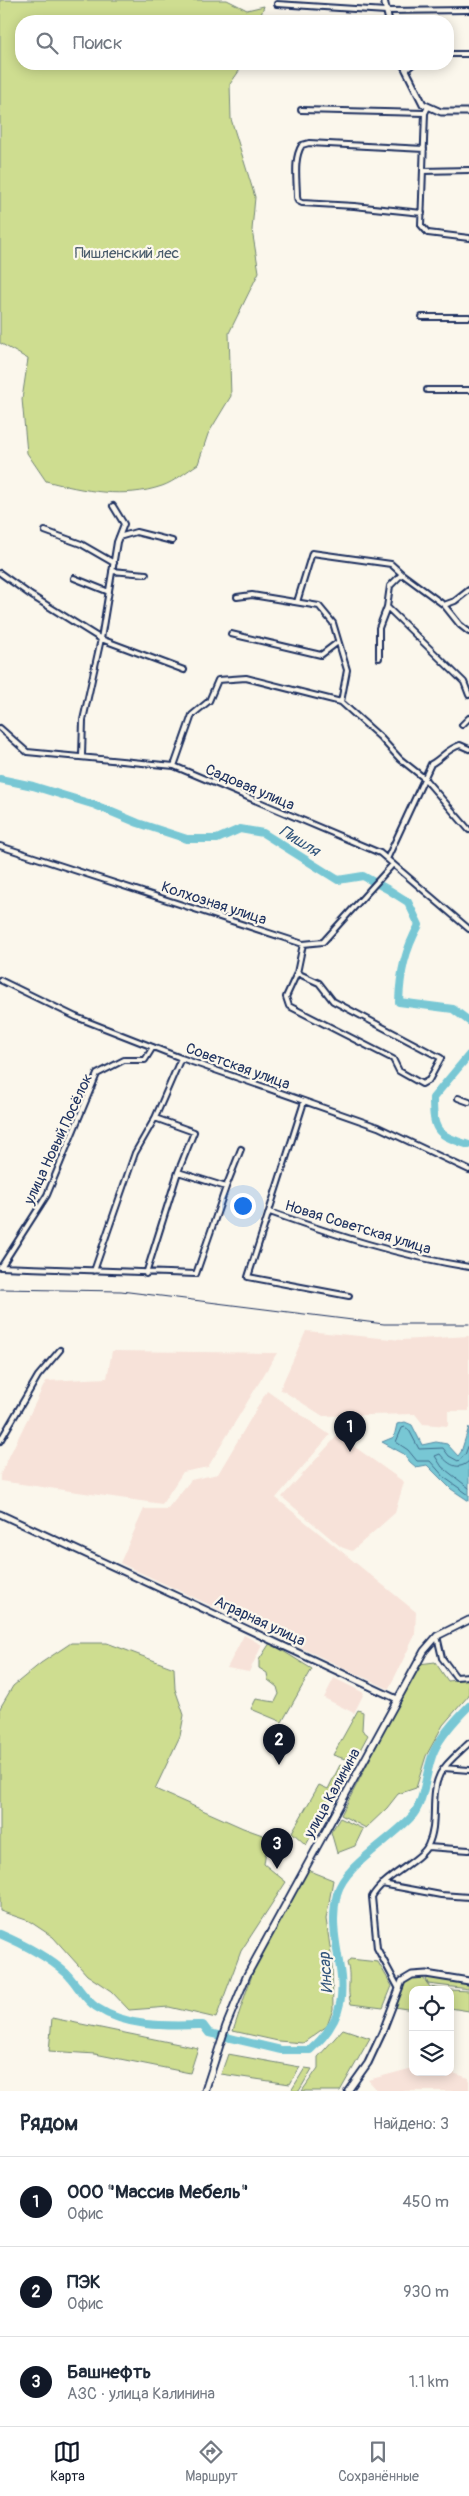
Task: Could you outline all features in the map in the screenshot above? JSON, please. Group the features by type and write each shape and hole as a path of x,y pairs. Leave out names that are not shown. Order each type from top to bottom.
{"main road":[{"name":"улица Калинина","path":"206,2090 219,2046 246,1975 424,1651 437,1636 469,1620"}],"street":[{"path":"384,0 387,15"},
{"path":"277,4 386,11 469,10"},
{"path":"454,54 469,54"},
{"path":"406,70 416,94 427,110 421,225 428,232 469,238"},
{"path":"301,110 469,112"},
{"path":"422,213 298,201 297,152 302,145 309,143 424,149"},
{"path":"423,171 469,170"},
{"path":"422,317 469,317"},
{"path":"427,390 469,390"},
{"path":"82,756 83,720 101,639 119,537 124,524 113,506"},
{"path":"45,531 81,544 114,563"},
{"path":"119,537 136,532 172,541"},
{"path":"297,602 312,553 391,564 444,605 460,625 469,632"},
{"path":"112,571 146,574"},
{"path":"0,573 32,596 101,639 184,670"},
{"path":"379,658 379,628 387,607 390,586 402,574"},
{"path":"74,578 109,592"},
{"path":"444,605 455,601 469,590"},
{"path":"237,597 252,596 319,606 333,622 346,670 341,702"},
{"path":"387,607 464,682 469,695"},
{"path":"231,634 321,655 338,642"},
{"path":"174,766 192,715 209,701 218,680 246,678 341,702 380,737 400,759 424,778 452,808 469,830"},
{"path":"462,725 469,718"},
{"name":"Садовая улица","path":"0,728 27,752 174,766 380,854 469,929"},
{"path":"387,860 431,764 440,759 448,749 460,745 468,748"},
{"name":"Колхозная улица","path":"0,846 303,944"},
{"path":"297,973 319,983 333,1001 441,1058 429,1080 422,1084 399,1071 393,1060 289,1006 286,997 297,973 303,944 323,942 393,864"},
{"name":"Советская улица","path":"0,980 76,1017 181,1058 378,1127 469,1170"},
{"name":"улица Новый Посёлок","path":"1,1267 47,1195 97,1074 124,1060 145,1060 153,1047"},
{"path":"94,1271 134,1152 155,1118 181,1058"},
{"path":"458,1098 469,1102"},
{"path":"304,1102 248,1277 349,1296"},
{"path":"146,1274 178,1172 194,1132 155,1118"},
{"path":"1,1267 146,1274 196,1274 241,1149"},
{"path":"178,1172 226,1187"},
{"name":"Новая Советская улица","path":"270,1212 372,1245 427,1260 469,1266"},
{"path":"0,1441 38,1376 60,1350"},
{"name":"Аграрная улица","path":"0,1514 397,1700"},
{"path":"437,1636 442,1658 456,1677 469,1676"},
{"path":"398,1987 377,1948 372,1896 382,1884 428,1847 434,1826 437,1786 444,1768 469,1744"},
{"path":"444,1768 469,1770"},
{"path":"428,1847 469,1850"},
{"path":"382,1884 469,1898"},
{"path":"348,2091 368,2063 402,1981 412,1975 426,1974 469,1981"}],"shaded area":[{"path":"306,1331 402,1340 469,1336 469,1411 448,1411 448,1426 423,1424 415,1414 323,1416 280,1389"},
{"path":"112,1351 277,1353 208,1467 183,1472 162,1504 0,1481 0,1475 46,1381 107,1378"},
{"path":"267,1391 330,1435 276,1498 416,1612 415,1635 389,1689 120,1563 144,1509 167,1509 191,1480 218,1474"},
{"path":"338,1435 404,1482 395,1513 352,1551 341,1547 282,1497"},
{"path":"244,1635 262,1645 249,1672 227,1668"},
{"path":"334,1678 364,1693 354,1713 324,1698"},
{"path":"409,2069 409,2076 454,2076 454,2073 469,2078 469,2091 378,2091 368,2080"}],"green space":[{"name":"Пишленский лес","path":"0,0 227,0 247,10 264,6 261,15 15,15 15,70 240,70 230,84 231,119 255,197 252,230 259,272 229,333 231,396 208,434 198,464 167,484 133,492 104,492 46,481 27,453 22,399 28,359 0,343"},
{"path":"71,1643 107,1643 174,1668 175,1689 184,1715 180,1736 155,1789 268,1837 264,1864 286,1882 241,1951 216,2018 169,2007 129,2010 111,1991 87,1975 53,1937 29,1921 0,1911 0,1708 13,1686 41,1663"},
{"path":"270,1643 312,1669 282,1722 251,1709 256,1699 275,1702 279,1694 277,1687 268,1680 267,1673 259,1668 259,1660"},
{"path":"435,1662 448,1681 469,1678 469,1695 443,1725 426,1756 416,1788 398,1794 387,1808 366,1828 341,1815 419,1664"},
{"path":"358,1710 363,1712 362,1730 368,1735 355,1759 345,1759 333,1755"},
{"path":"340,1765 349,1768 306,1845 292,1832 319,1785 328,1789"},
{"path":"340,1818 363,1829 355,1846 337,1853 331,1832"},
{"path":"308,1870 333,1880 326,1919 332,1961 333,2009 327,2026 303,2043 278,2041 233,2031 255,1966"},
{"path":"350,1959 378,1962 392,1986 383,2008 351,2004 347,1963"},
{"path":"414,1977 423,1978 429,1986 409,1986 409,2009 394,2007 403,1986"},
{"path":"433,1977 469,1983 469,1989 428,1984 426,1979"},
{"path":"454,1990 469,1991 469,2011 454,2009"},
{"path":"52,2018 198,2048 190,2073 95,2054 49,2051"},
{"path":"343,2029 370,2038 340,2091 302,2091 318,2068 318,2057"},
{"path":"228,2054 300,2067 290,2084 221,2074"},
{"path":"305,2068 312,2069 299,2091 291,2091"}],"water":[{"path":"405,1422 412,1425 422,1445 436,1442 447,1444 458,1456 469,1427 469,1501 451,1489 427,1465 416,1467 404,1454 382,1442 394,1437 397,1424"}],"waterway":[{"name":"Пишля","path":"0,779 33,786 95,805 138,823 187,839 217,839 240,829 263,833 338,880 363,876 408,902 419,925 404,962 399,1002 453,1009 469,1021"},
{"name":"Пишля","path":"469,1055 433,1098 434,1118 439,1130 444,1135 469,1145"},
{"name":"Инсар","path":"0,1934 26,1946 51,1961 66,1973 92,2004 108,2014 121,2019 148,2024 203,2025 209,2033 281,2050 310,2050 328,2031 338,2012 341,1975 334,1916 337,1894 341,1883 359,1863 413,1815 421,1801 431,1759 437,1745 454,1721 469,1706"}],"railway":[{"path":"0,1289 121,1291 384,1324 469,1324"}],"place":[{"name":"ООО \"Массив Мебель\"","path":"350,1452"},
{"name":"ПЭК","path":"279,1765"},
{"name":"Башнефть","path":"277,1869"}]}
